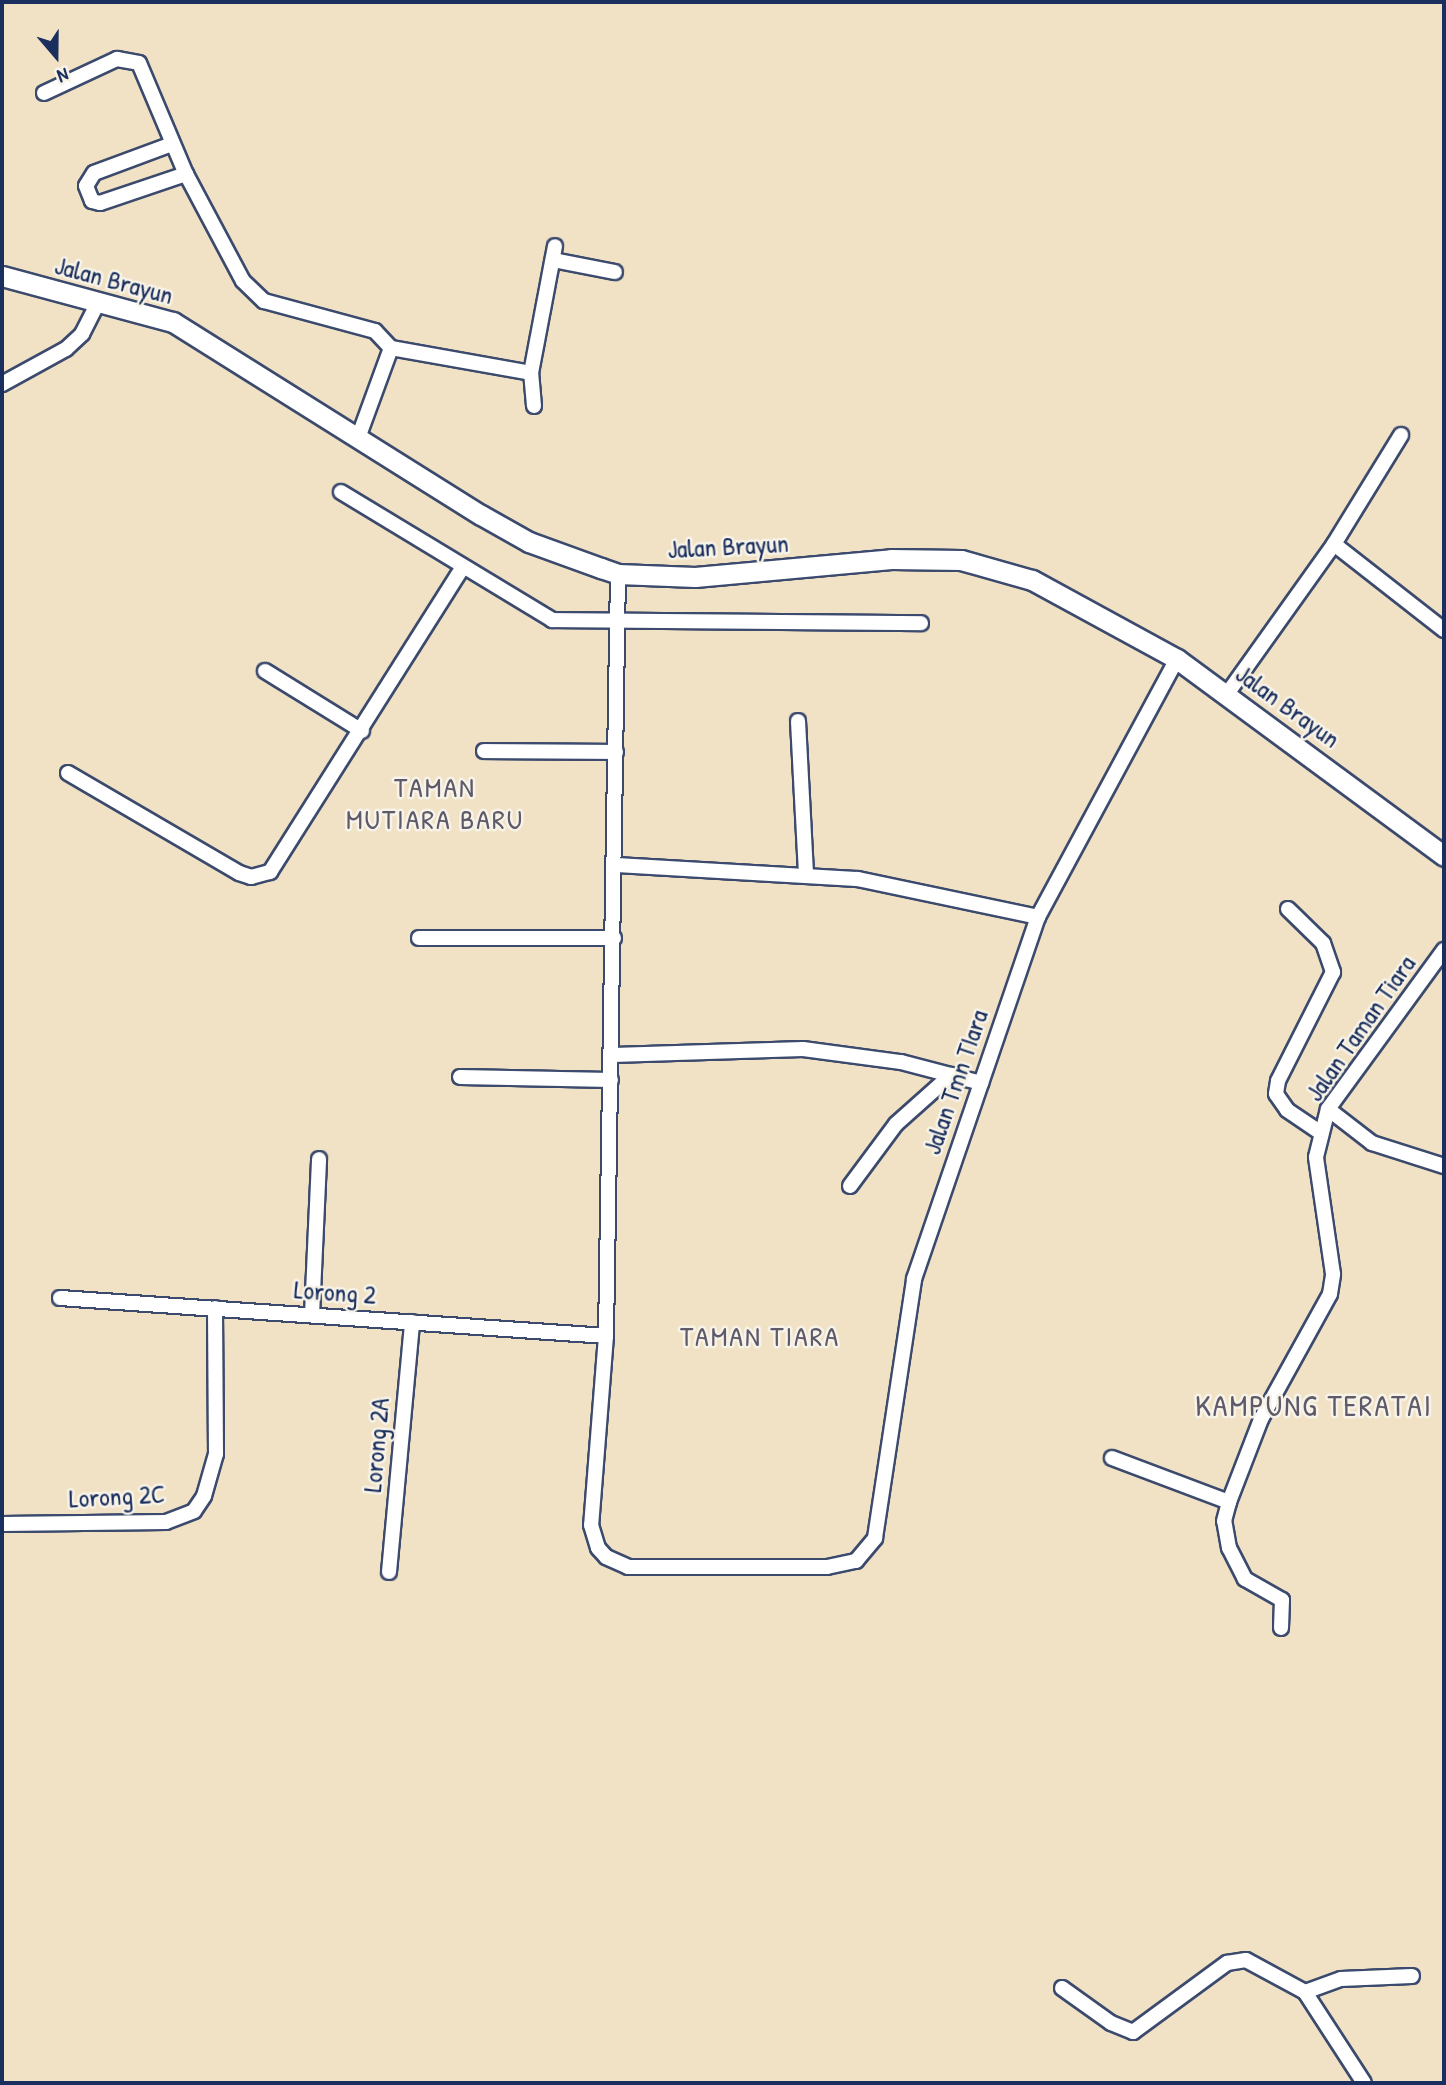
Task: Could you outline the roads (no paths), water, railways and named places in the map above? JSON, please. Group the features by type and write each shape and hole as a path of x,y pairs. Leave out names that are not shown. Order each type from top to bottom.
{"main road":[{"name":"Jalan Brayun","path":"2,276 173,322 529,542 618,573 695,577 891,559 961,560 1032,580 1072,598 1177,659 1444,856"}],"street":[{"path":"44,93 117,59 134,59 228,260 264,301 374,331 391,348 531,373"},
{"path":"172,144 94,173 86,186 92,201 100,204 186,174"},
{"path":"534,406 531,373 554,253 615,272"},
{"path":"2,384 66,349 82,334 98,302"},
{"path":"358,438 391,348"},
{"path":"1227,694 1334,544 1401,435"},
{"path":"341,492 552,620 921,623"},
{"path":"1334,544 1444,630"},
{"path":"68,773 239,873 260,876 281,861 463,567"},
{"path":"606,1336 613,1055 618,573"},
{"name":"Jalan Tmn TIara","path":"606,1336 591,1525 598,1548 606,1558 628,1567 827,1567 849,1563 867,1551 875,1538 914,1279 1038,917 1177,659"},
{"path":"265,671 362,731"},
{"path":"798,721 806,873"},
{"path":"484,751 616,752"},
{"path":"615,865 806,873 858,879 1038,917"},
{"path":"1288,909 1323,943 1333,972 1278,1081 1276,1094 1287,1110 1320,1132"},
{"path":"419,938 614,938"},
{"name":"Jalan Taman Tiara","path":"1281,1628 1284,1602 1245,1579 1229,1548 1224,1521 1228,1502 1261,1419 1330,1294 1333,1274 1316,1157 1320,1132 1328,1109 1444,950"},
{"path":"613,1055 803,1049 855,1054 981,1083"},
{"path":"850,1186 896,1124 951,1075"},
{"path":"460,1077 611,1080"},
{"path":"1328,1109 1372,1143 1444,1166"},
{"path":"312,1315 319,1159"},
{"name":"Lorong 2","path":"60,1298 606,1336"},
{"name":"Lorong 2C","path":"2,1524 166,1522 194,1511 204,1496 216,1454 215,1308"},
{"name":"Lorong 2A","path":"389,1572 412,1322"},
{"path":"1112,1458 1228,1502"},
{"path":"1062,1988 1111,2023 1133,2032 1236,1959 1256,1964 1305,1992 1364,2083"},
{"path":"1305,1992 1341,1979 1412,1976"}],"district":[{"name":"TAMAN MUTIARA BARU","path":"435,803"},
{"name":"TAMAN TIARA","path":"760,1336"},
{"name":"KAMPUNG TERATAI","path":"1314,1405"}]}
